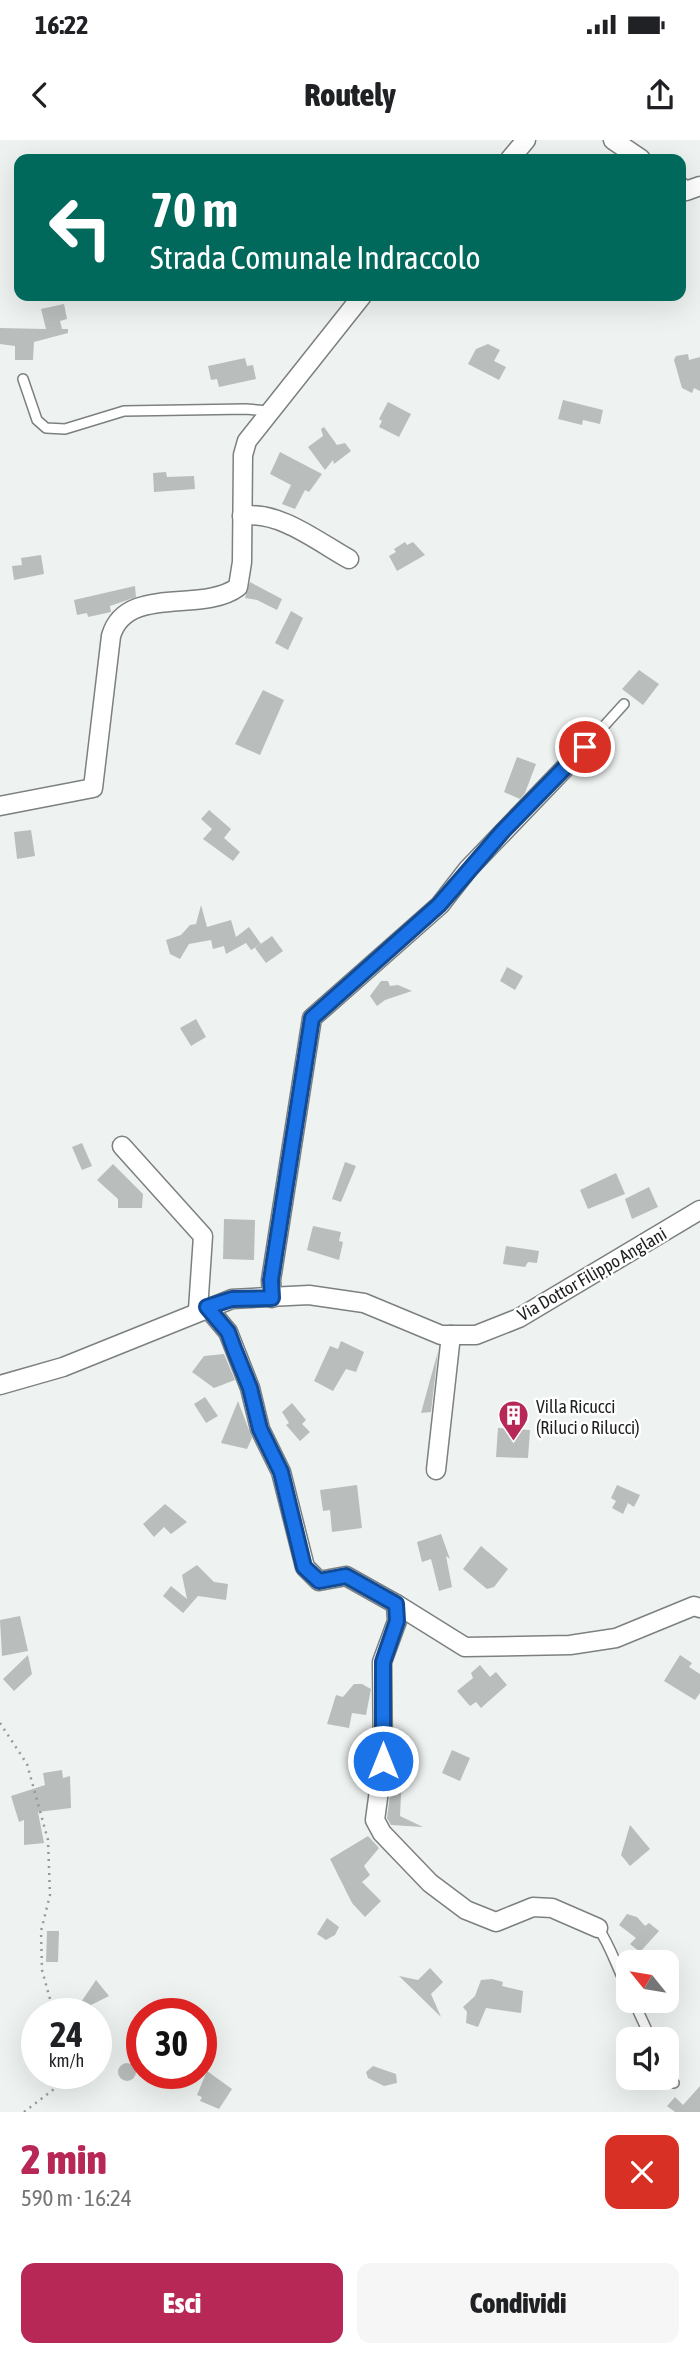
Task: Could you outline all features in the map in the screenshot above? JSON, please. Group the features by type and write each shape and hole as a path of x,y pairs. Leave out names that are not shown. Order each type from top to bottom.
{"street":[{"path":"514,154 526,140"},
{"path":"613,140 634,154"},
{"path":"0,806 93,788 115,621 135,608 226,597 238,587 243,455 251,435 358,301"},
{"path":"242,516 258,513 276,519 349,559"},
{"path":"272,1298 271,1280 312,1018 439,905 477,859 585,747"},
{"path":"122,1146 203,1236 202,1308 228,1332 250,1388 260,1429 281,1472 304,1567 319,1581 346,1576 465,1647 570,1645 616,1638 694,1606 700,1608"},
{"name":"Via Dottor Filippo Anglani","path":"0,1385 64,1367 202,1308 232,1299 309,1295 364,1303 441,1335 476,1335 519,1318 700,1210"},
{"path":"436,1470 451,1335"},
{"path":"396,1604 397,1621 383,1662 383,1761 375,1821 382,1833 430,1883 466,1910 496,1922 533,1907 552,1908 598,1928"}],"lane":[{"path":"23,379 37,420 46,428 65,429 124,411 246,408 271,412"},
{"path":"585,747 624,704"},
{"path":"598,1928 607,1940 616,1967"}],"path":[{"path":"0,1723 27,1764 47,1840 50,1895 41,1931 41,1970 50,1998"},
{"path":"24,2112 54,2089"}],"building":[{"path":"64,304 67,319 60,321 62,329 68,329 68,333 34,342 33,360 15,360 15,346 0,344 0,328 46,329 41,309"},
{"path":"488,344 500,350 494,361 506,367 499,380 468,364 476,349"},
{"path":"688,354 689,360 700,357 700,391 694,388 692,393 682,388 674,360 676,356"},
{"path":"245,358 247,366 253,365 256,379 219,387 217,379 211,380 208,366"},
{"path":"563,400 603,410 600,424 583,420 582,425 558,419"},
{"path":"388,402 411,414 399,437 379,427 382,421 379,419"},
{"path":"324,427 337,445 345,443 351,451 334,464 333,460 325,470 308,447 323,436 321,429"},
{"path":"280,452 322,474 309,492 305,490 295,509 282,504 291,485 270,474"},
{"path":"166,472 167,477 194,476 195,489 154,492 153,473"},
{"path":"405,542 407,545 413,542 425,555 397,571 389,556"},
{"path":"41,555 44,574 14,580 12,566 22,565 21,558"},
{"path":"250,582 282,599 277,610 257,600 245,598"},
{"path":"135,586 136,597 110,606 111,612 88,617 87,613 77,615 74,600"},
{"path":"291,611 303,618 288,650 275,643"},
{"path":"639,670 659,684 643,705 622,689"},
{"path":"263,690 284,700 260,755 235,744"},
{"path":"517,757 536,764 520,799 504,792"},
{"path":"209,810 231,829 224,838 240,852 233,861 203,839 212,829 201,819"},
{"path":"31,830 35,856 17,859 14,832"},
{"path":"201,905 207,927 231,920 236,937 249,927 261,944 251,950 246,943 226,954 224,946 213,949 211,940 189,944 180,959 170,954 166,940 181,935 190,925 196,924"},
{"path":"272,936 283,951 266,963 255,948"},
{"path":"507,967 523,976 515,990 500,981"},
{"path":"381,981 388,981 390,986 398,985 412,991 385,1000 377,1006 370,996"},
{"path":"196,1019 206,1037 191,1046 180,1028"},
{"path":"82,1143 92,1166 82,1170 72,1147"},
{"path":"345,1162 356,1166 341,1202 332,1199"},
{"path":"113,1164 143,1194 142,1208 118,1208 118,1199 97,1180"},
{"path":"616,1173 625,1194 588,1209 580,1190"},
{"path":"649,1187 658,1207 632,1219 625,1199"},
{"path":"224,1219 255,1220 254,1260 223,1259"},
{"path":"313,1226 341,1232 339,1241 343,1242 339,1260 307,1250"},
{"path":"506,1246 539,1251 537,1263 528,1262 525,1267 503,1264"},
{"path":"341,1341 364,1352 356,1372 346,1369 333,1391 314,1381 330,1346 338,1349"},
{"path":"438,1351 431,1412 421,1413"},
{"path":"224,1354 235,1380 214,1388 192,1372 204,1356"},
{"path":"205,1397 218,1416 206,1423 194,1404"},
{"path":"238,1401 252,1438 247,1449 221,1443"},
{"path":"292,1403 306,1420 302,1424 310,1432 300,1441 286,1425 289,1423 282,1412"},
{"name":"Villa Ricucci (Riluci o Rilucci)","path":"498,1428 530,1430 528,1458 496,1457"},
{"path":"357,1485 362,1528 332,1532 330,1510 323,1511 320,1490"},
{"path":"617,1485 640,1495 634,1507 628,1503 623,1514 612,1508 616,1501 611,1498"},
{"path":"165,1504 187,1522 171,1534 164,1527 154,1537 143,1524"},
{"path":"441,1534 450,1559 446,1556 452,1587 439,1591 431,1559 422,1562 417,1542"},
{"path":"481,1546 508,1569 494,1587 487,1589 463,1569"},
{"path":"197,1565 214,1582 228,1584 226,1600 198,1596 183,1613 163,1596 171,1586 187,1599 182,1575"},
{"path":"20,1616 28,1651 2,1656 0,1620"},
{"path":"28,1655 32,1674 14,1691 3,1679"},
{"path":"680,1655 692,1663 689,1667 700,1674 700,1693 695,1700 664,1681"},
{"path":"480,1665 490,1677 496,1672 507,1685 481,1708 476,1702 470,1706 457,1691 473,1678 471,1673"},
{"path":"354,1684 362,1684 371,1689 366,1715 352,1713 349,1728 327,1724 336,1695 343,1697"},
{"path":"452,1750 470,1758 460,1781 442,1773"},
{"path":"62,1770 63,1778 70,1776 71,1808 38,1812 44,1843 24,1845 24,1820 19,1822 11,1796 45,1785 43,1773"},
{"path":"393,1773 402,1773 400,1816 423,1827 391,1825 387,1818"},
{"path":"630,1825 650,1849 630,1866 621,1855"},
{"path":"368,1836 379,1848 364,1866 370,1875 362,1882 381,1901 365,1917 352,1903 330,1859"},
{"path":"627,1914 637,1917 645,1926 649,1923 659,1931 642,1950 638,1950 630,1944 636,1938 619,1925"},
{"path":"327,1918 339,1927 335,1935 326,1940 317,1934"},
{"path":"47,1931 59,1931 58,1962 46,1962"},
{"path":"430,1968 443,1982 431,1994 441,2017 399,1976 418,1980"},
{"path":"96,1980 109,1996 105,1998 84,1998"},
{"path":"481,1980 503,1982 502,1986 523,1991 521,2013 486,2008 478,2027 466,2023 467,2012 463,2007 475,1996"},
{"path":"126,2063 126,2081 118,2076 118,2068"},
{"path":"373,2066 396,2074 397,2083 384,2086 368,2078 366,2072"},
{"path":"217,2078 232,2089 219,2109 200,2101 202,2097 197,2095 200,2089 217,2089"},
{"path":"700,2086 700,2112 675,2112 667,2106 675,2097 683,2105"}],"place":[{"name":"Villa Ricucci (Riluci o Rilucci)","path":"513,1443"}],"route":[{"path":"383,1761 383,1662 386,1646 397,1621 396,1604 346,1576 319,1581 304,1567 281,1472 260,1429 250,1388 228,1332 207,1307 232,1299 272,1298 271,1280 308,1029 312,1018 323,1005 439,905 503,831 585,747"}]}
